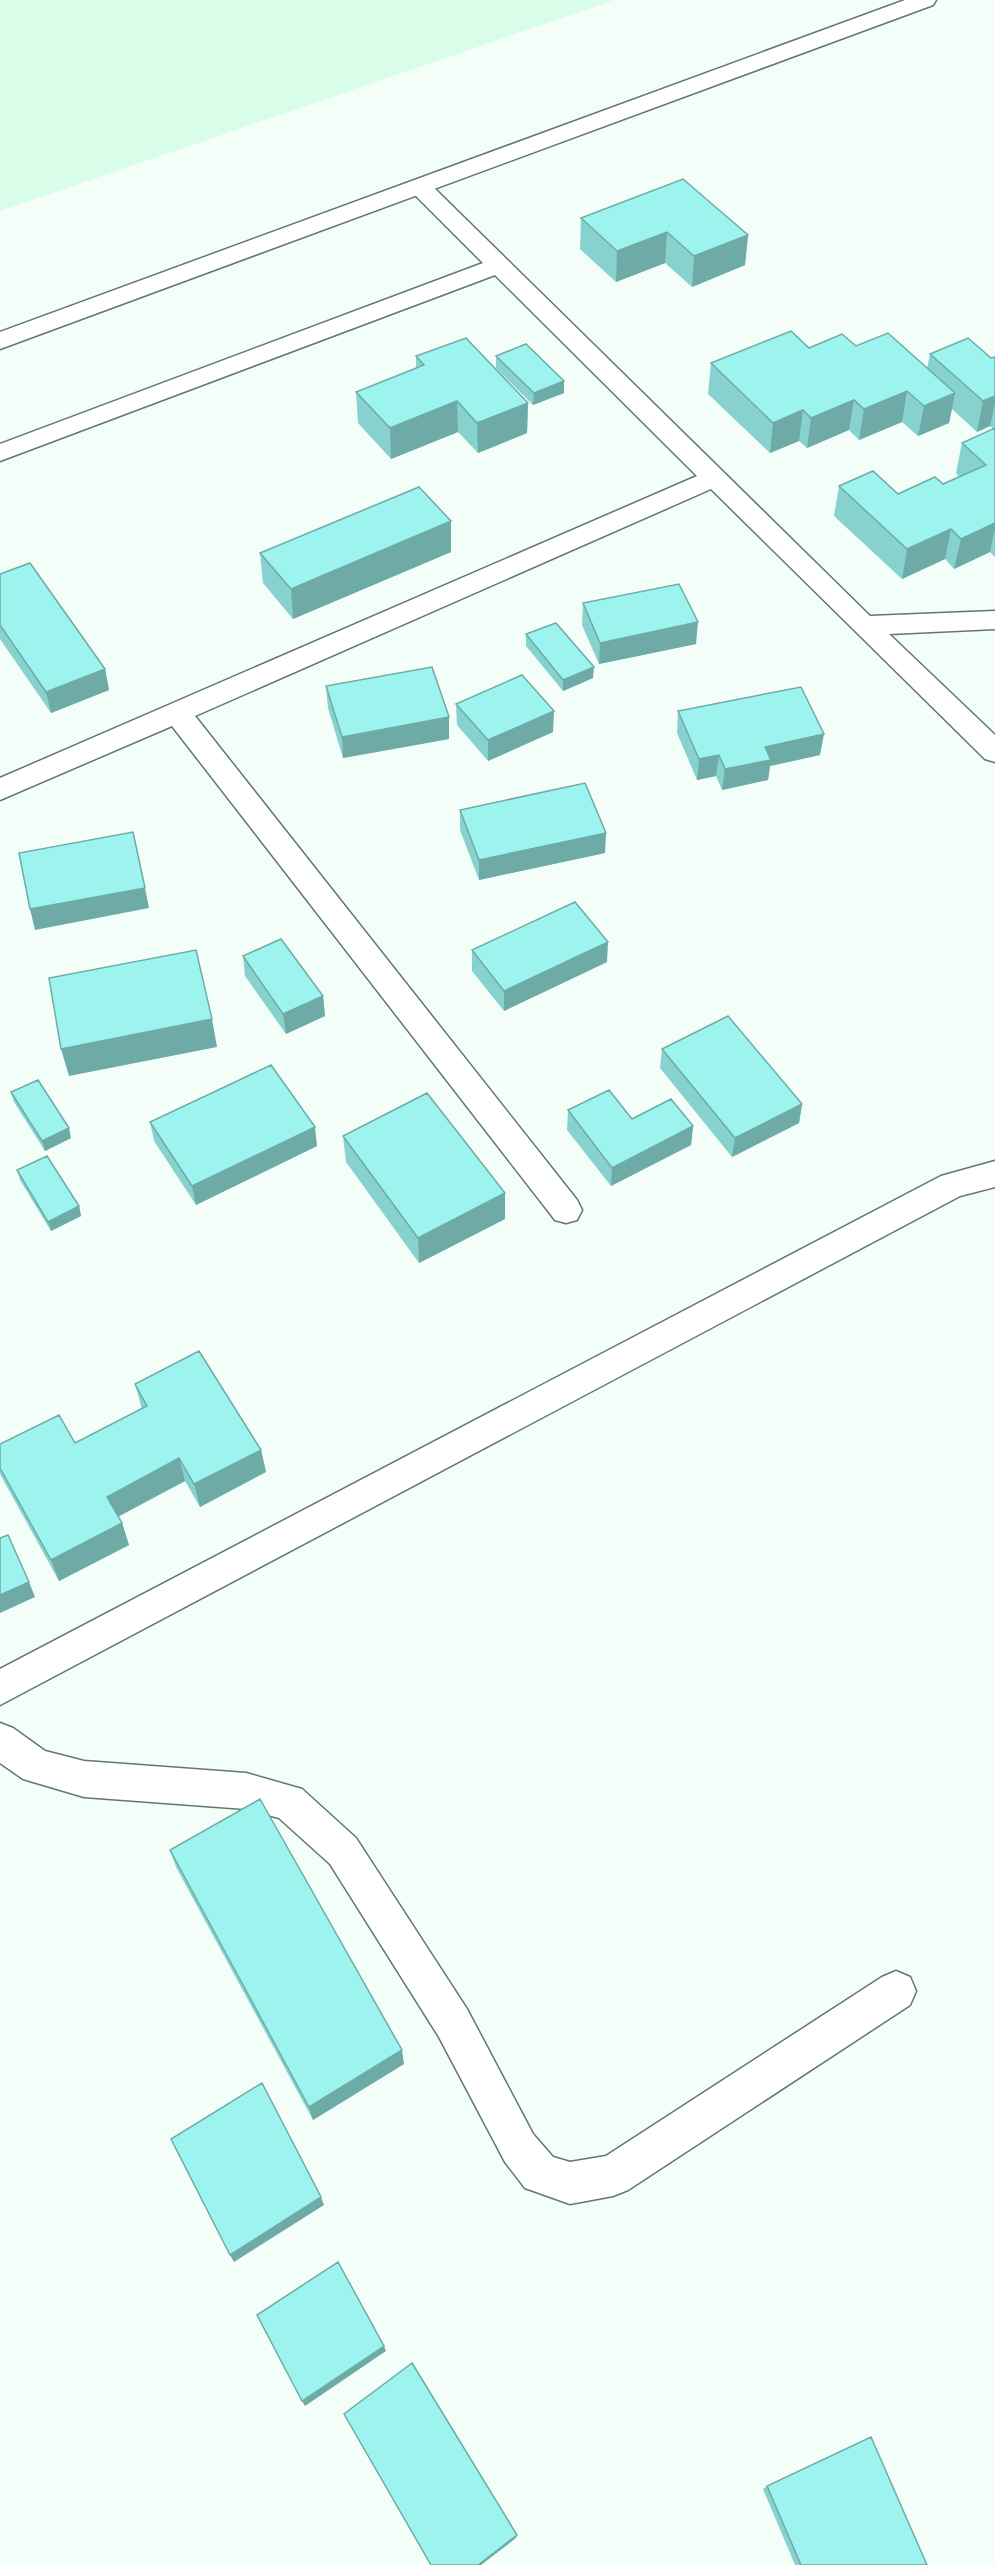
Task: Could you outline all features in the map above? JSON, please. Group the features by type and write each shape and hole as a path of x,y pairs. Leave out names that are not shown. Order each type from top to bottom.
{"street":[{"path":"0,341 925,0"},
{"path":"420,187 864,626 995,752"},
{"path":"0,453 499,265"},
{"path":"0,790 714,478"},
{"path":"864,626 995,620"},
{"path":"176,712 566,1210"},
{"path":"0,1688 952,1185 995,1174"},
{"path":"0,1741 36,1766 84,1779 246,1791 289,1802 343,1851 453,2023 519,2148 540,2173 570,2183 613,2175 896,1991"}],"shaded area":[{"path":"0,0 614,0 0,211"}],"building":[{"path":"683,179 748,235 694,256 667,232 617,251 581,218"},
{"path":"791,331 809,348 842,334 856,346 888,333 955,393 924,406 907,391 864,409 854,400 811,418 803,410 773,423 711,363"},
{"path":"466,338 528,403 477,423 457,401 390,428 356,392 424,365 416,356"},
{"path":"968,338 991,358 995,357 995,396 983,401 930,354"},
{"path":"526,344 564,381 534,393 496,356"},
{"path":"995,428 995,523 961,539 951,529 907,549 839,486 873,471 898,494 935,477 943,484 986,465 962,443"},
{"path":"419,487 451,521 291,589 260,553"},
{"path":"30,563 105,669 46,692 0,625 0,574"},
{"path":"679,584 698,622 600,643 583,603"},
{"path":"556,623 594,667 563,680 526,634"},
{"path":"432,667 449,717 342,737 326,686"},
{"path":"522,675 554,711 488,740 456,704"},
{"path":"801,687 824,734 765,747 771,760 725,769 719,755 699,759 678,711"},
{"path":"585,783 606,833 479,860 460,810"},
{"path":"133,832 145,888 30,909 19,853"},
{"path":"575,902 608,942 504,991 472,950"},
{"path":"281,939 323,996 283,1014 243,956"},
{"path":"196,950 212,1019 61,1049 49,978"},
{"path":"728,1016 802,1104 735,1138 662,1049"},
{"path":"271,1065 315,1127 192,1186 150,1122"},
{"path":"38,1080 69,1128 42,1141 11,1092"},
{"path":"609,1090 632,1119 671,1099 693,1126 612,1168 568,1110"},
{"path":"427,1093 505,1193 418,1238 343,1136"},
{"path":"47,1156 79,1206 48,1222 17,1170"},
{"path":"199,1351 261,1450 194,1484 179,1458 107,1497 122,1523 51,1560 0,1468 0,1444 59,1415 75,1443 147,1406 135,1384"},
{"path":"8,1535 29,1582 0,1595 0,1538"},
{"path":"260,1799 402,2050 309,2107 170,1850"},
{"path":"262,2083 321,2197 230,2255 171,2139"},
{"path":"338,2262 384,2346 302,2401 257,2315"},
{"path":"412,2363 517,2535 478,2565 431,2565 344,2414"},
{"path":"871,2437 927,2565 801,2565 767,2486"}]}
